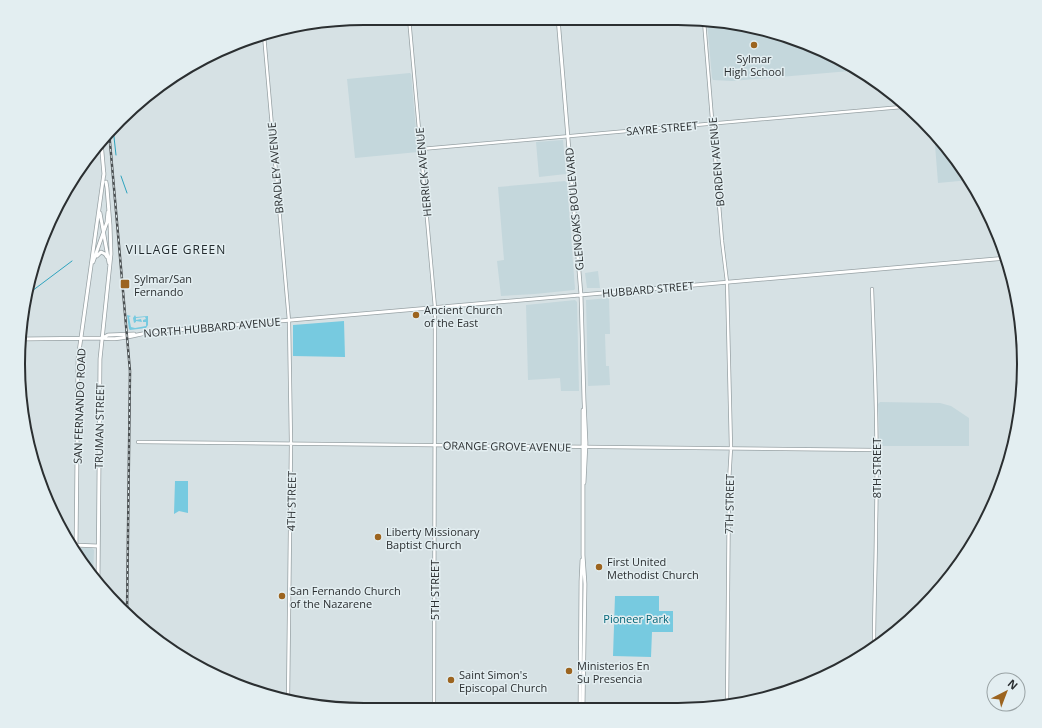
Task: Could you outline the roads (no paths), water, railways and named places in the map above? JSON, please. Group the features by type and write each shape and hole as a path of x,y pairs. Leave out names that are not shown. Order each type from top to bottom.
{"main road":[{"name":"GLENOAKS BOULEVARD","path":"559,25 581,295 586,422 584,447 583,555 581,582 580,703"},
{"name":"SAN FERNANDO ROAD","path":"92,264 108,214 102,149"},
{"name":"SAN FERNANDO ROAD","path":"74,540 78,359 104,172"},
{"name":"TRUMAN STREET","path":"98,574 100,359 111,254 108,188 106,182"},
{"name":"TRUMAN STREET","path":"100,205 103,233 110,269"},
{"path":"95,257 101,252 106,255 108,260"},
{"name":"HUBBARD STREET","path":"289,321 1000,259"},
{"name":"NORTH HUBBARD AVENUE","path":"102,338 107,339 135,334 289,321"},
{"path":"26,338 102,338"},
{"path":"77,545 98,546"},
{"name":"GLENOAKS BOULEVARD","path":"583,555 585,584 583,703"}],"street":[{"name":"HERRICK AVENUE","path":"411,25 436,327"},
{"name":"BORDEN AVENUE","path":"704,26 727,282 727,303"},
{"name":"BRADLEY AVENUE","path":"265,40 288,302"},
{"name":"SAYRE STREET","path":"421,149 899,106"},
{"name":"8TH STREET","path":"872,289 875,355 876,450 874,640"},
{"name":"4TH STREET","path":"288,302 292,443 288,694"},
{"name":"7TH STREET","path":"727,303 731,448 727,699"},
{"name":"5TH STREET","path":"434,703 436,327"},
{"name":"ORANGE GROVE AVENUE","path":"138,442 876,450"}],"waterway":[{"path":"114,135 116,155"},
{"path":"121,176 127,193"},
{"path":"34,290 72,261"}],"railway":[{"path":"110,139 130,371 127,607"}],"place":[{"name":"Sylmar High School","path":"754,45"},
{"name":"Sylmar/San Fernando","path":"125,284"},
{"name":"Ancient Church of the East","path":"416,315"},
{"name":"Liberty Missionary Baptist Church","path":"378,537"},
{"name":"First United Methodist Church","path":"599,567"},
{"name":"San Fernando Church of the Nazarene","path":"282,596"},
{"name":"Ministerios En Su Presencia","path":"569,671"},
{"name":"Saint Simon's Episcopal Church","path":"451,680"}],"district":[{"name":"VILLAGE GREEN","path":"176,249"}],"park label":[{"name":"Pioneer Park","path":"636,618"}]}
